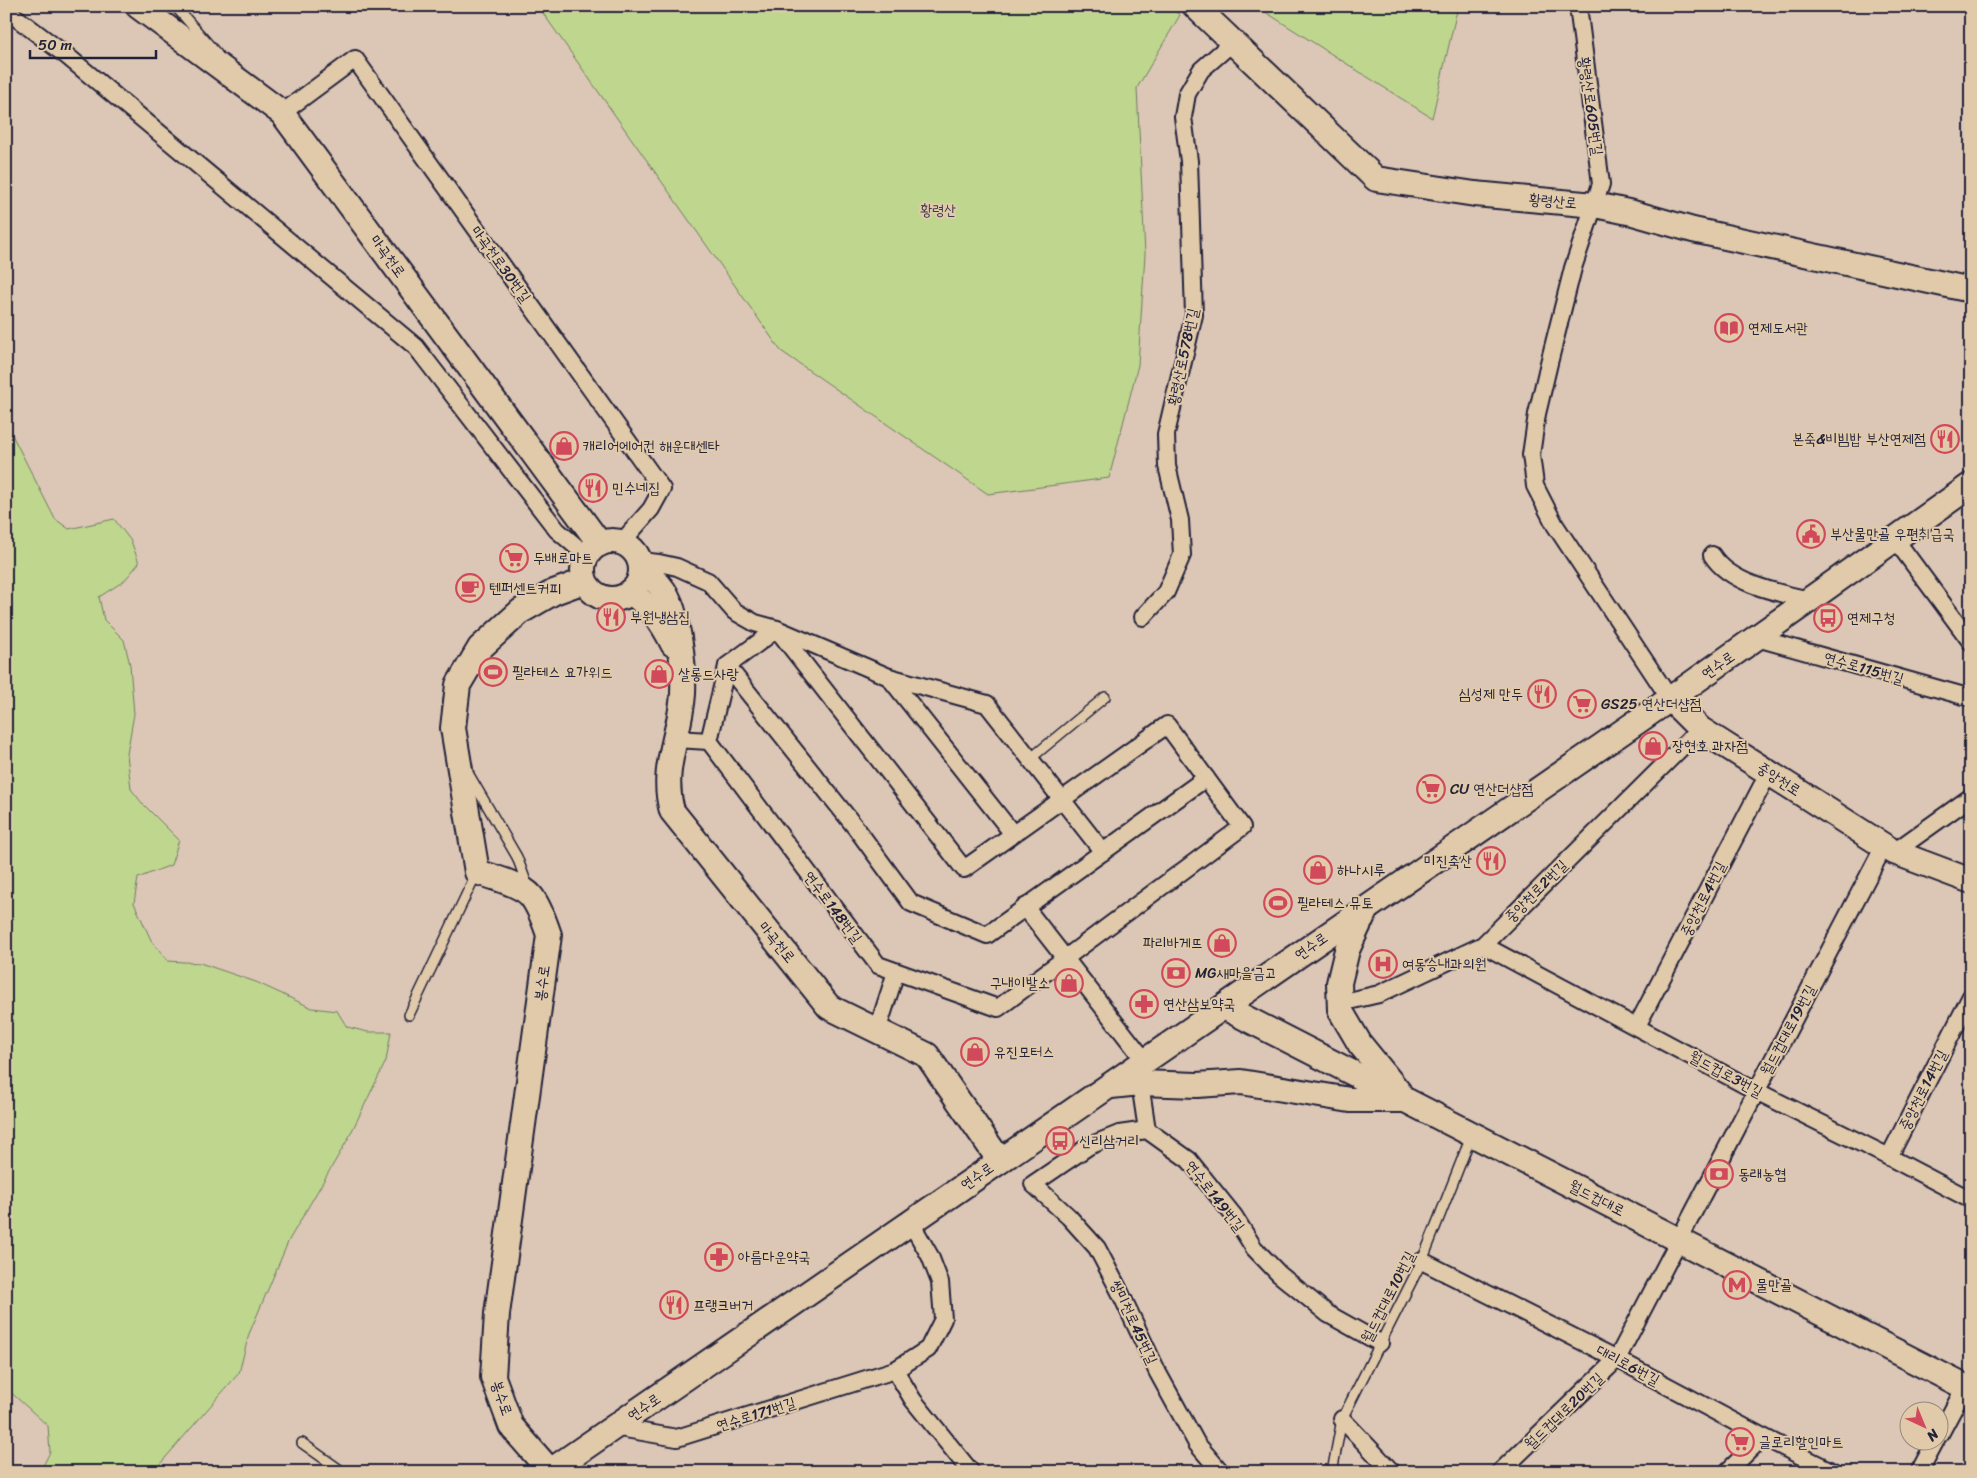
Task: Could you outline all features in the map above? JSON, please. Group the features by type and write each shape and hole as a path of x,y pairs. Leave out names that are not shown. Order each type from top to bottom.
{"street":[{"name":"마곡천로","path":"138,6 282,113 603,547 633,550 640,566 664,589 671,603 681,642 682,660 683,695 667,780 668,796 672,811 829,1007 926,1054 1000,1160"},
{"name":"황령산로","path":"1196,6 1376,179 1475,194 1595,205 1633,213 1693,230 1971,290"},
{"name":"황령산로605번길","path":"1578,6 1601,184 1573,268 1538,414 1531,455 1535,486 1555,525 1670,699"},
{"path":"6,10 67,56 416,347 557,530 603,547 582,568 584,581 592,592 604,598 618,598 630,592 638,583 640,566 659,563 677,567 701,577 714,587 734,611 755,624 777,629 889,677 986,704 1103,852"},
{"name":"황령산로578번길","path":"1143,617 1166,592 1182,556 1180,520 1167,466 1166,434 1194,315 1189,161 1182,117 1187,94 1201,70 1233,42"},
{"name":"마곡천로30번길","path":"282,113 355,59 662,489 651,509 603,547"},
{"name":"연수로","path":"549,1472 1109,1086 1142,1072 1224,1007 1670,699 1971,485"},
{"path":"1895,538 1971,642"},
{"path":"1712,555 1726,572 1734,576 1776,592 1810,600"},
{"path":"530,895 510,883 477,872 453,728 458,686 480,648 521,611 554,592 584,581"},
{"name":"마곡천로","path":"630,592 645,603 665,627 682,660"},
{"path":"676,739 709,741 727,666 777,629"},
{"name":"연수로148번길","path":"709,741 878,966 998,1008 1242,827 1167,725 964,869 777,629"},
{"name":"연수로115번길","path":"1756,638 1971,698"},
{"path":"727,666 856,828 911,903 987,935 1206,778"},
{"path":"889,677 1013,834"},
{"name":"중앙천로","path":"1670,699 1700,729 1889,849 1971,881"},
{"name":"중앙천로2번길","path":"1340,1003 1379,994 1483,945 1700,729"},
{"name":"중앙천로4번길","path":"1637,1026 1769,772"},
{"path":"1889,849 1971,797"},
{"name":"월드컵대로19번길","path":"1678,1240 1756,1091 1889,849"},
{"name":"봉수로","path":"530,895 546,924 549,935 497,1314 494,1377 511,1426 549,1472"},
{"path":"1025,908 1065,958 1142,1072 1147,1130"},
{"path":"1366,909 1347,950 1339,983 1340,1010 1353,1034 1405,1100"},
{"name":"월드컵로3번길","path":"1483,945 1756,1091 1971,1200"},
{"path":"877,1031 896,972"},
{"name":"중앙천로14번길","path":"1889,1157 1971,996"},
{"name":"월드컵대로","path":"1224,1007 1968,1389"},
{"path":"1142,1072 1197,1085 1241,1082 1350,1100 1405,1100"},
{"name":"쌍미천로45번길","path":"1147,1130 1119,1134 1088,1146 1032,1184 1069,1216 1097,1248 1120,1290 1158,1373 1197,1444 1221,1472"},
{"name":"연수로149번길","path":"1147,1130 1189,1160 1234,1216 1254,1248 1279,1274 1328,1314 1380,1343"},
{"name":"연수로171번길","path":"614,1427 677,1438 895,1370 928,1349 942,1319 940,1282 930,1256 910,1223"},
{"name":"월드컵대로20번길","path":"1500,1472 1617,1359 1678,1240"},
{"name":"대리로6번길","path":"1422,1262 1617,1359 1833,1472"},
{"path":"895,1370 913,1400 971,1472"},
{"path":"1950,1418 1968,1389"},
{"path":"1342,1419 1392,1472"},
{"path":"1727,1472 1763,1437"},
{"path":"1919,1472 1931,1450"}],"lane":[{"path":"175,6 240,81"},
{"path":"1030,759 1105,697"},
{"path":"458,756 517,857 530,895"},
{"path":"409,1015 477,872"},
{"name":"월드컵대로10번길","path":"1332,1472 1342,1419 1422,1262 1472,1134"},
{"path":"302,1443 343,1472"}],"green space":[{"name":"황령산","path":"538,6 1167,6 1180,15 1137,88 1145,254 1138,365 1109,478 988,494 781,351"},
{"path":"1256,6 1458,6 1432,118"},
{"path":"6,423 55,519 69,529 114,519 131,541 139,563 124,581 99,597 104,620 124,640 130,665 134,714 127,754 131,789 142,803 179,840 171,865 138,878 134,903 151,940 168,961 200,963 256,982 312,1008 337,1011 347,1027 368,1032 391,1032 386,1061 348,1139 289,1240 249,1334 239,1373 153,1472 40,1472 50,1452 48,1426 6,1388"}],"place":[{"name":"연제도서관","path":"1729,328"},
{"name":"본죽&비빔밥 부산연제점","path":"1945,439"},
{"name":"캐리어에어컨 해운대센타","path":"564,446"},
{"name":"민수네집","path":"593,488"},
{"name":"부산물만골 우편취급국","path":"1811,534"},
{"name":"두배로마트","path":"514,558"},
{"name":"텐퍼센트커피","path":"470,588"},
{"name":"부원냉삼집","path":"611,617"},
{"name":"연제구청","path":"1828,618"},
{"name":"필라테스 요가위드","path":"493,672"},
{"name":"살롱드사랑","path":"659,674"},
{"name":"심성제 만두","path":"1542,694"},
{"name":"GS25 연산더샵점","path":"1582,704"},
{"name":"장현호 과자점","path":"1653,746"},
{"name":"CU 연산더샵점","path":"1431,789"},
{"name":"미진축산","path":"1491,861"},
{"name":"하나시루","path":"1318,870"},
{"name":"필라테스 뮤토","path":"1278,903"},
{"name":"파리바게뜨","path":"1222,943"},
{"name":"여동승내과의원","path":"1383,964"},
{"name":"MG새마을금고","path":"1176,973"},
{"name":"구내이발소","path":"1069,983"},
{"name":"연산삼보약국","path":"1144,1004"},
{"name":"유진모터스","path":"975,1052"},
{"name":"신리삼거리","path":"1060,1141"},
{"name":"동래농협","path":"1719,1174"},
{"name":"아름다운약국","path":"719,1257"},
{"name":"물만골","path":"1737,1285"},
{"name":"프랭크버거","path":"674,1305"},
{"name":"글로리할인마트","path":"1740,1442"}]}
